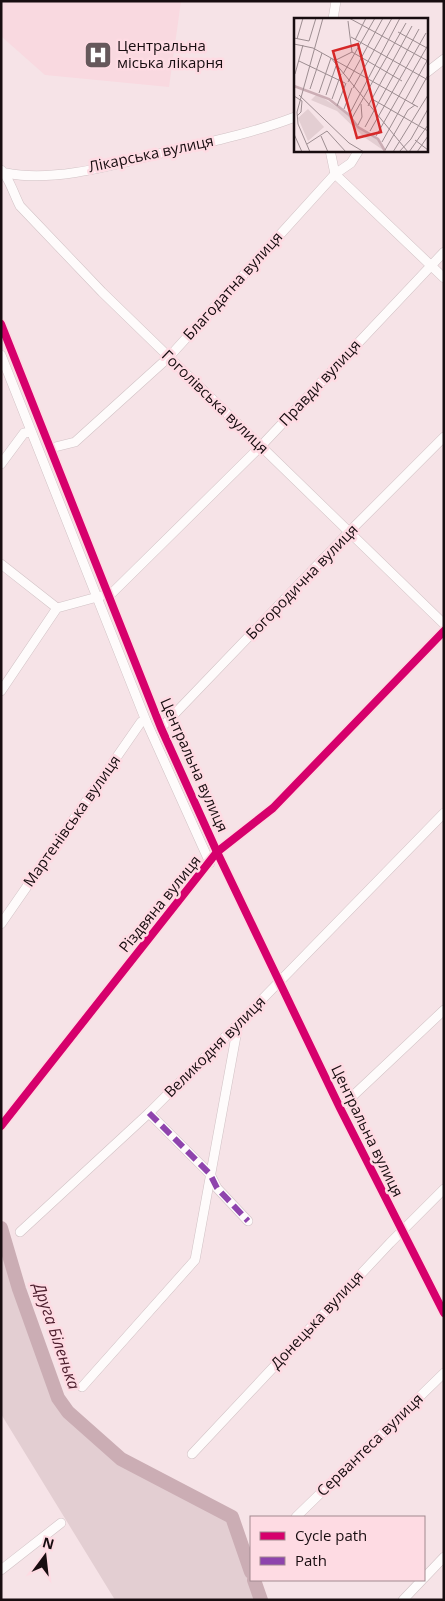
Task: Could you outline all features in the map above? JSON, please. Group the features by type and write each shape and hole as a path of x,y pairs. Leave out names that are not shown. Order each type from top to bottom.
{"street":[{"path":"333,18 336,1"},
{"path":"428,71 444,59"},
{"name":"Лікарська вулиця","path":"3,172 44,177 125,162 261,130 294,117"},
{"path":"330,151 334,174 444,278"},
{"name":"Благодатна вулиця","path":"51,448 75,442 169,357 334,174 351,163 358,151"},
{"name":"Гоголівська вулиця","path":"3,172 20,206 102,292 444,624"},
{"name":"Правди вулиця","path":"109,596 261,446 444,252"},
{"name":"Центральна вулиця","path":"1,324 161,728 217,852 340,1108 444,1313"},
{"name":"Центральна вулиця","path":"1,355 95,597 146,721 210,863"},
{"path":"1,464 24,433 31,432"},
{"name":"Богородична вулиця","path":"161,728 349,532 444,437"},
{"path":"1,564 57,608"},
{"path":"1,691 57,608 95,597 109,596"},
{"name":"Різдвяна вулиця","path":"1,1126 217,852 273,808 444,631"},
{"name":"Мартенівська вулиця","path":"1,924 141,722 146,721"},
{"name":"Великодня вулиця","path":"20,1232 149,1113 444,814"},
{"path":"340,1108 443,1011"},
{"path":"82,1388 195,1260 238,1024"},
{"path":"149,1113 210,1174 217,1188 248,1221"},
{"name":"Донецька вулиця","path":"192,1454 444,1189"},
{"name":"Сервантеса вулиця","path":"297,1516 444,1373"},
{"path":"1,1570 61,1523"},
{"path":"425,1577 444,1557"},
{"path":"403,1600 421,1581"}],"shaded area":[{"name":"Центральна міська лікарня","path":"1,1 181,1 169,87 45,75 1,36"},
{"path":"1,1228 19,1289 59,1398 68,1412 121,1459 232,1517 250,1569 250,1581 254,1581 261,1600 115,1600 1,1414"}],"waterway":[{"name":"Друга Біленька","path":"1,1228 19,1289 58,1398 68,1412 121,1459 232,1517 250,1569"},
{"name":"Друга Біленька","path":"254,1581 261,1600"}],"marked path":[{"path":"149,1113 210,1174 217,1188 248,1221"}],"cycle path":[{"path":"1,324 161,728 217,852 340,1108 444,1313"},
{"path":"1,1126 217,852 273,808 444,631"}],"place":[{"name":"Центральна міська лікарня","path":"98,55"}]}
